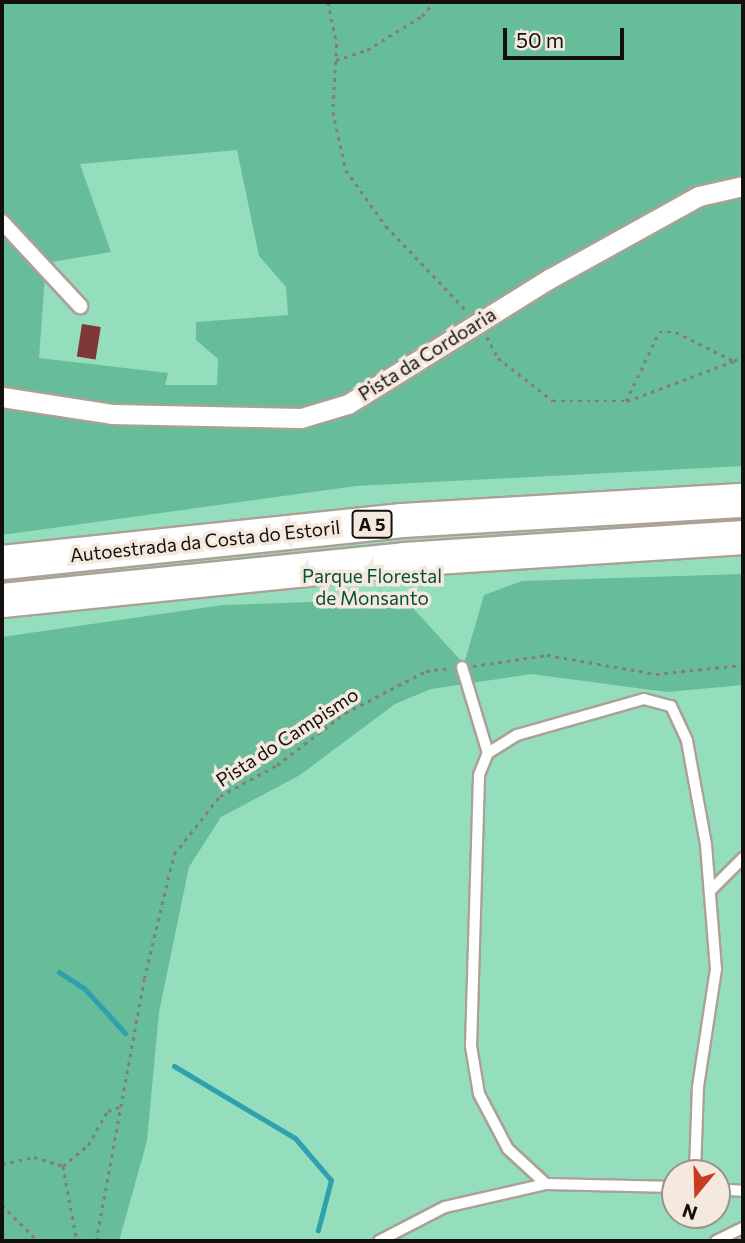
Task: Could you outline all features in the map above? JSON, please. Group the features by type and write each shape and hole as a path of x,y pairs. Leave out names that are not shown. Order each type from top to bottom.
{"highway":[{"name":"Autoestrada da Costa do Estoril","path":"2,562 402,520 743,500"},
{"name":"Autoestrada da Costa do Estoril","path":"2,600 404,559 743,537"}],"street":[{"name":"Pista da Cordoaria","path":"2,397 112,414 301,418 348,404 478,321 699,196 743,186"},
{"path":"2,222 80,306"}],"lane":[{"path":"461,667 488,753"},
{"path":"546,1184 508,1149 479,1094 471,1046 479,775 488,753 517,735 610,704 644,699 671,706 687,741 710,891 716,969 698,1086 695,1159"},
{"path":"710,891 743,858"},
{"path":"379,1241 446,1207 546,1184 661,1187"},
{"path":"716,1241 743,1228"}],"path":[{"path":"328,2 336,60 333,112 355,188 478,321 498,358 553,401 626,401 743,357"},
{"path":"336,60 367,50 422,16 434,2"},
{"path":"626,401 659,332 676,332 734,361"},
{"name":"Pista do Campismo","path":"96,1241 174,855 196,822 220,796 277,765 345,713 426,671 547,655 656,674 743,665"},
{"path":"63,1166 88,1145 108,1111 121,1107"},
{"path":"2,1164 34,1157 63,1166"},
{"path":"63,1166 77,1241"},
{"path":"2,1205 38,1241"}],"green space":[{"name":"Parque Florestal de Monsanto","path":"2,2 743,2 743,1241 2,1241"},
{"path":"2,2 743,2 743,466 356,486 2,535","holes":["237,150 259,256 286,287 288,315 196,322 196,340 218,359 217,385 165,385 168,373 39,358 46,263 111,252 80,164"]},
{"path":"743,574 743,685 667,692 531,674 431,689 395,704 300,775 221,817 189,867 159,1012 147,1141 119,1241 2,1241 2,637 223,605 341,601 411,606 464,664 484,595 522,581"}],"building":[{"path":"82,324 101,327 96,360 77,357"}],"waterway":[{"path":"59,972 84,988 125,1033"},
{"path":"174,1066 295,1138 331,1180 318,1230"}]}
